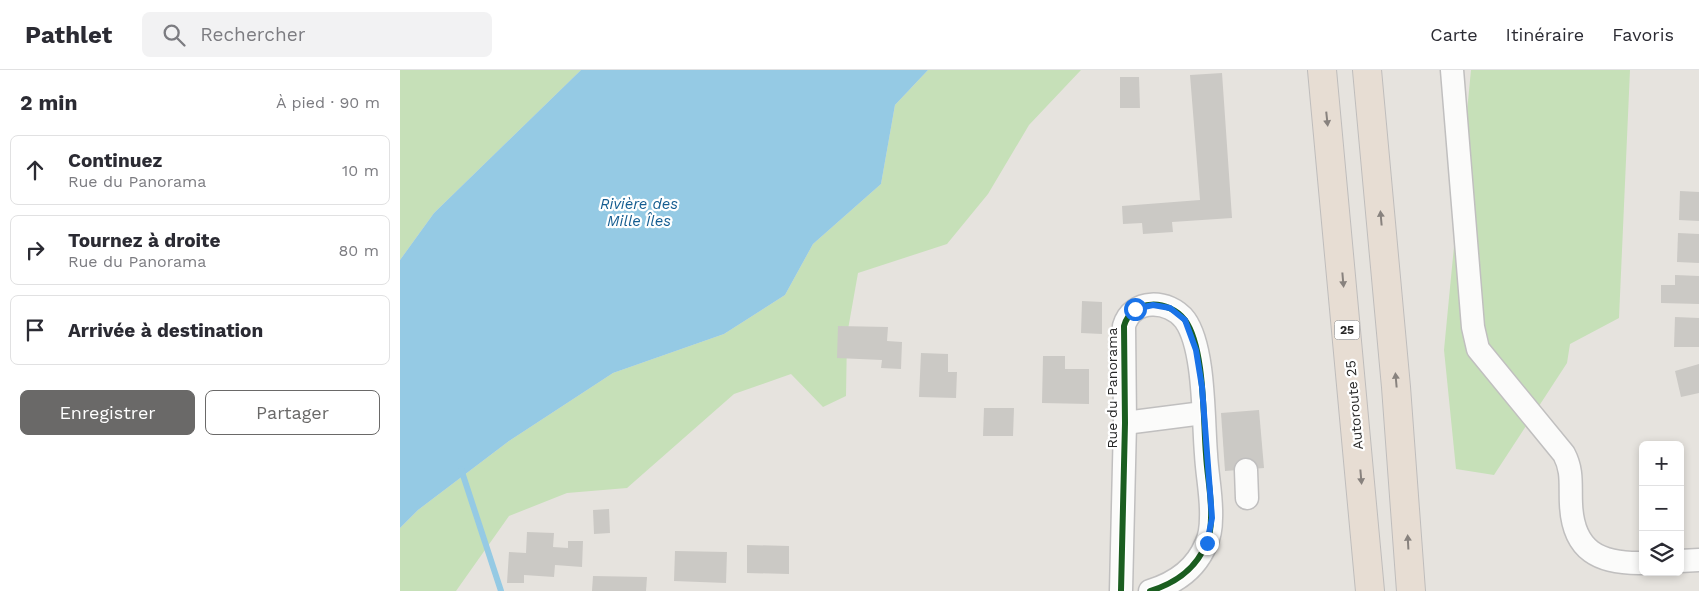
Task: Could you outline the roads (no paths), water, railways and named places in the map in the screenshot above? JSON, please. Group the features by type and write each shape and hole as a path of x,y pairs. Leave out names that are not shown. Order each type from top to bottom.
{"highway":[{"name":"Autoroute 25","path":"1322,70 1370,591"},
{"path":"1367,70 1396,387 1411,591"}],"street":[{"path":"1452,70 1473,327 1478,349 1564,454 1572,475 1572,521 1576,534 1584,546 1593,554 1605,560 1622,563 1639,562"},
{"name":"Rue du Panorama","path":"1121,591 1125,423 1124,326 1129,313 1145,306 1163,306 1170,308 1185,320 1196,350 1212,518 1207,543 1192,568 1171,583 1150,591"},
{"name":"Rue du Panorama","path":"1125,423 1202,413"},
{"path":"1246,470 1247,498"},
{"path":"1684,562 1699,560"}],"water":[{"name":"Rivière des Mille Îles","path":"581,70 928,70 895,105 881,184 813,244 785,295 724,334 613,373 509,441 418,510 400,528 400,260 434,213"}],"waterway":[{"path":"461,469 501,591"}]}
